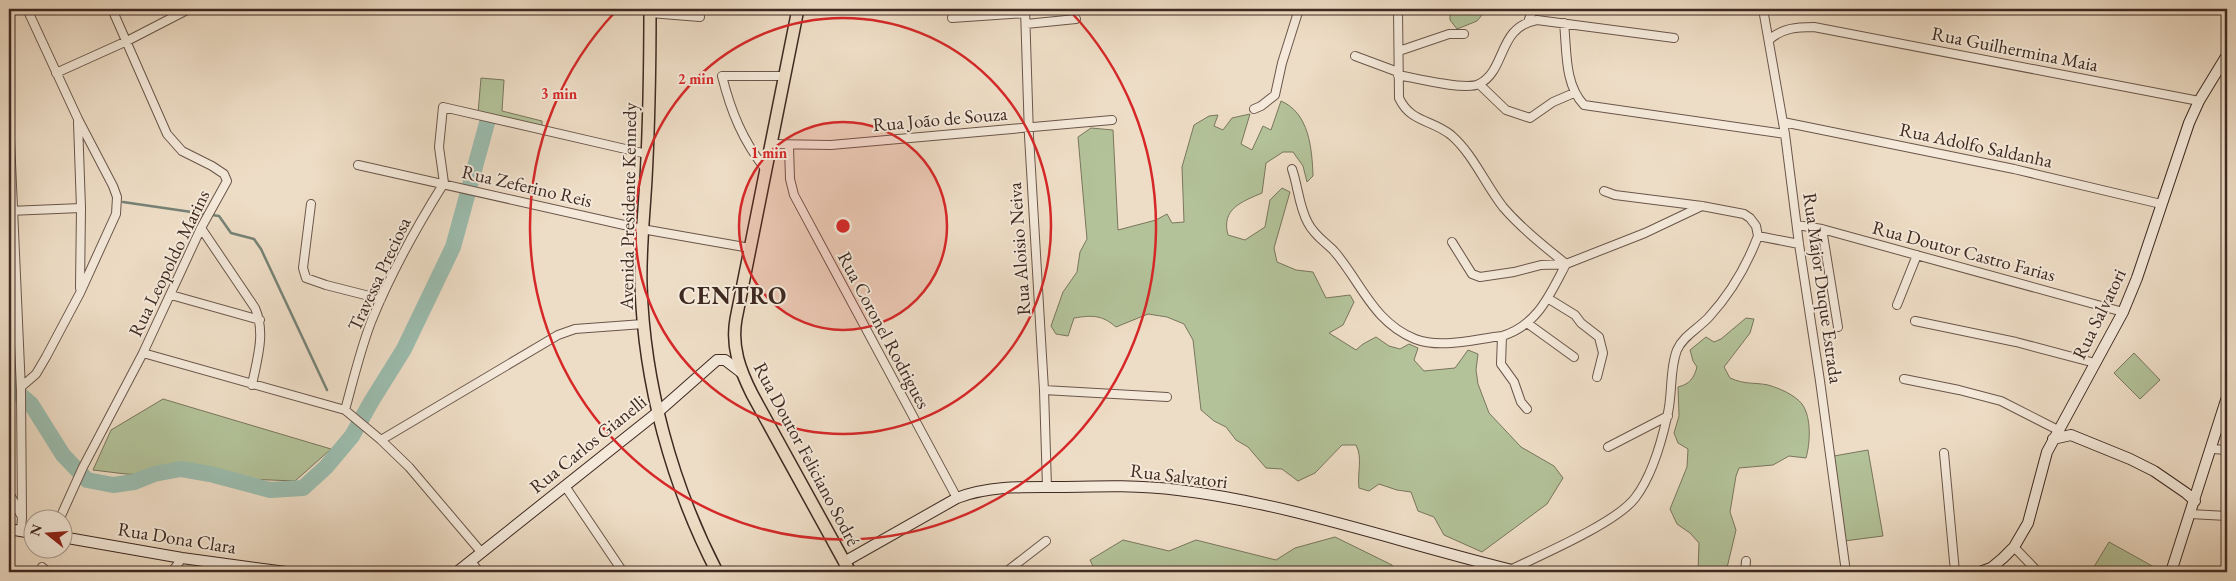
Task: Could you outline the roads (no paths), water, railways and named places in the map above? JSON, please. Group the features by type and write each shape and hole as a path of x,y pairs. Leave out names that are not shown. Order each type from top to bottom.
{"main road":[{"name":"Rua Doutor Feliciano Sodré","path":"798,9 734,330 734,342 742,373 847,567"},
{"name":"Avenida Presidente Kennedy","path":"650,11 647,154 642,229 641,286 643,324 658,412 678,479 700,540 717,572"},
{"name":"Rua Salvatori","path":"1980,572 1991,568 2014,547 2028,523 2042,468 2056,434 2123,312 2137,278 2161,204 2199,101 2227,55"},
{"name":"Rua Carlos Gianelli","path":"457,572 658,412 717,360 725,360 742,373"},
{"path":"2171,572 2212,449 2227,397"},
{"path":"2064,418 2071,435"},
{"path":"2056,434 2071,435 2130,459 2154,471 2195,501"},
{"name":"Rua Salvatori","path":"847,567 957,498 974,492 990,489 1121,486 1176,489 1314,517 1490,569 1515,571"},
{"path":"9,529 21,531"},
{"name":"Rua Dona Clara","path":"72,539 182,558 286,572"}],"street":[{"path":"21,392 36,374 80,293 118,206 113,186 78,119 27,9"},
{"path":"112,9 127,42"},
{"path":"56,73 127,42 189,9"},
{"path":"1254,109 1275,95 1282,63 1299,9"},
{"path":"1398,9 1399,98 1404,108 1410,115 1443,129 1456,140 1504,207 1534,237 1566,264"},
{"path":"1528,22 1533,9"},
{"name":"Rua Major Duque Estrada","path":"1763,9 1785,134 1846,572"},
{"path":"650,11 700,17"},
{"path":"952,18 1025,11"},
{"name":"Rua Aloisio Neiva","path":"1025,11 1028,127 1044,390 1047,487"},
{"path":"1026,24 1076,19"},
{"path":"1355,56 1398,73 1454,85 1479,84 1489,76 1508,39 1519,27 1536,20 1674,38"},
{"path":"1564,23 1570,83 1574,93 1584,105 1593,108 1785,134"},
{"name":"Rua Guilhermina Maia","path":"1769,40 1776,34 1794,28 1814,27 2199,101"},
{"path":"1399,51 1449,34 1464,34"},
{"name":"Rua Leopoldo Marins","path":"65,508 83,467 143,353 201,228 227,182 224,174 212,166 182,152 167,134 127,42"},
{"path":"766,170 748,143 730,108 722,76 785,76"},
{"path":"1479,84 1506,110 1530,118 1553,102 1574,93"},
{"path":"444,183 439,147 443,107 647,154"},
{"path":"9,117 11,210 21,392 21,531"},
{"path":"78,119 80,293"},
{"name":"Rua João de Souza","path":"771,144 789,146 831,145 1112,120"},
{"name":"Rua Adolfo Saldanha","path":"1783,122 2014,169 2161,204"},
{"name":"Rua Coronel Rodrigues","path":"789,146 790,179 794,196 957,498"},
{"name":"Rua Zeferino Reis","path":"358,165 642,229 750,248"},
{"path":"1292,168 1303,212 1312,230 1333,250 1364,297 1396,327 1415,338 1431,342 1502,336 1512,333 1527,323 1549,299 1566,264"},
{"name":"Travessa Preciosa","path":"348,412 359,360 381,299 444,183"},
{"path":"1515,571 1608,520 1635,499 1651,468 1668,416 1674,360 1678,348 1685,339 1709,318 1727,294 1744,266 1758,236 1756,226 1744,214 1702,206 1615,195 1604,191"},
{"path":"310,204 303,268 306,278 381,299"},
{"path":"1452,242 1472,274 1480,277 1514,272 1541,265 1566,264 1645,233 1702,206"},
{"path":"11,210 80,208"},
{"name":"Rua Doutor Castro Farias","path":"1797,225 1822,229 2123,312"},
{"path":"201,228 260,320 260,336 252,385"},
{"path":"1822,229 1838,327"},
{"path":"1758,236 1799,244"},
{"path":"1897,305 1917,255"},
{"path":"171,295 260,320"},
{"path":"1549,299 1567,310 1599,337 1603,353 1597,376"},
{"path":"1915,321 2016,342 2095,363"},
{"path":"1527,323 1574,357"},
{"path":"381,440 558,335 575,329 643,324"},
{"path":"1502,336 1501,364 1514,382 1521,402 1526,409"},
{"path":"143,353 348,412 409,467 482,553"},
{"path":"1904,379 2001,401 2056,434"},
{"path":"1044,390 1167,397"},
{"path":"1608,447 1668,416"},
{"path":"2212,449 2227,450"},
{"path":"1944,453 1955,572"},
{"path":"565,486 623,572"},
{"path":"9,493 22,517"},
{"path":"2190,514 2227,516"},
{"path":"1006,572 1046,541"},
{"path":"2014,547 2038,572"},
{"path":"172,572 182,558"},
{"path":"471,561 479,572"},
{"path":"1745,572 1746,561"}],"waterway":[{"path":"9,385 31,404 63,455 87,480 113,485 134,482 154,474 181,469 210,474 270,490 303,488 326,467 352,436 404,349 453,247 487,123"},
{"path":"123,202 219,216 231,233 254,239 261,249 327,390"},
{"path":"347,433 350,439"}],"district":[{"name":"CENTRO","path":"733,295"}]}
